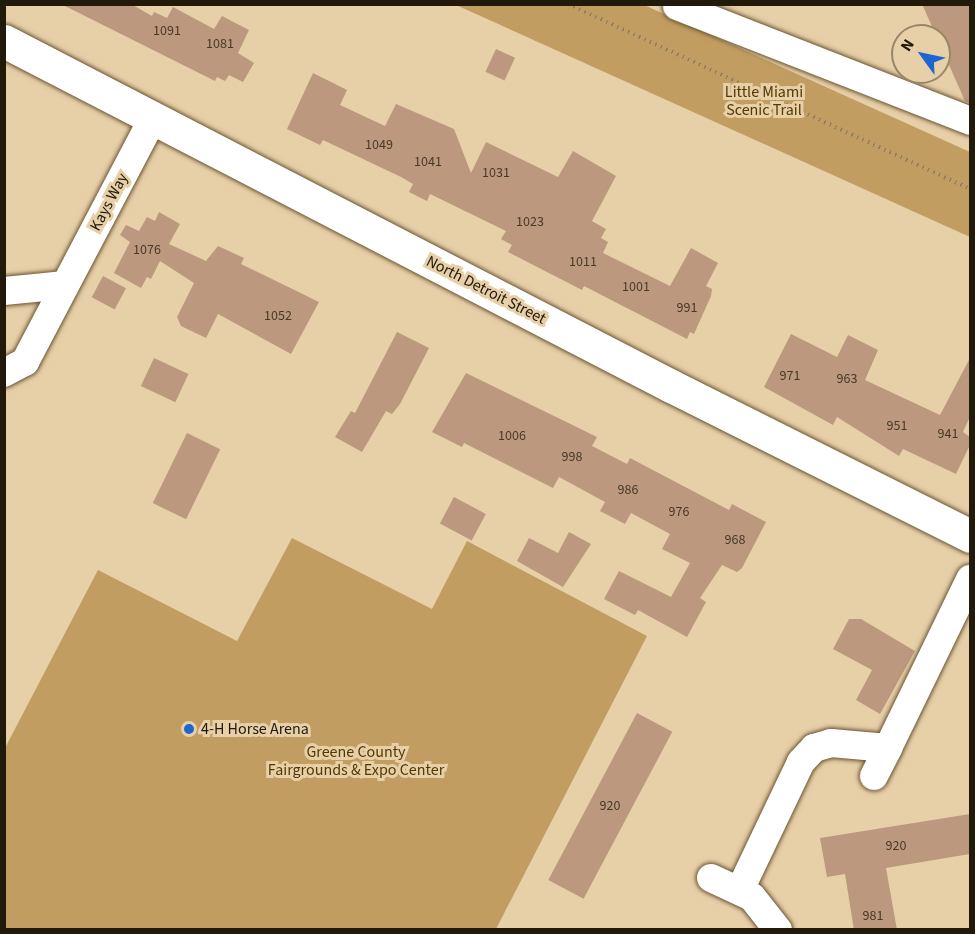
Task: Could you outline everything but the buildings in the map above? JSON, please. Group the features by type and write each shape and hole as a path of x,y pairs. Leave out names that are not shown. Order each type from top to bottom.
{"highway":[{"name":"North Detroit Street","path":"4,41 672,386 970,536"}],"street":[{"path":"677,6 970,121"},
{"name":"Kays Way","path":"4,373 25,362 153,118"},
{"path":"4,291 65,285"},
{"path":"874,776 970,579"},
{"path":"740,890 801,762 814,748 831,743 888,748"},
{"path":"711,878 752,897 778,930"}],"path":[{"path":"568,4 970,189"}],"green space":[{"name":"Little Miami Scenic Trail","path":"456,5 644,5 970,152 970,237"},
{"name":"Greene County Fairgrounds & Expo Center","path":"292,538 432,609 467,541 647,636 496,929 5,929 5,748 98,570 237,641"}],"place":[{"name":"4-H Horse Arena","path":"189,729"}]}
